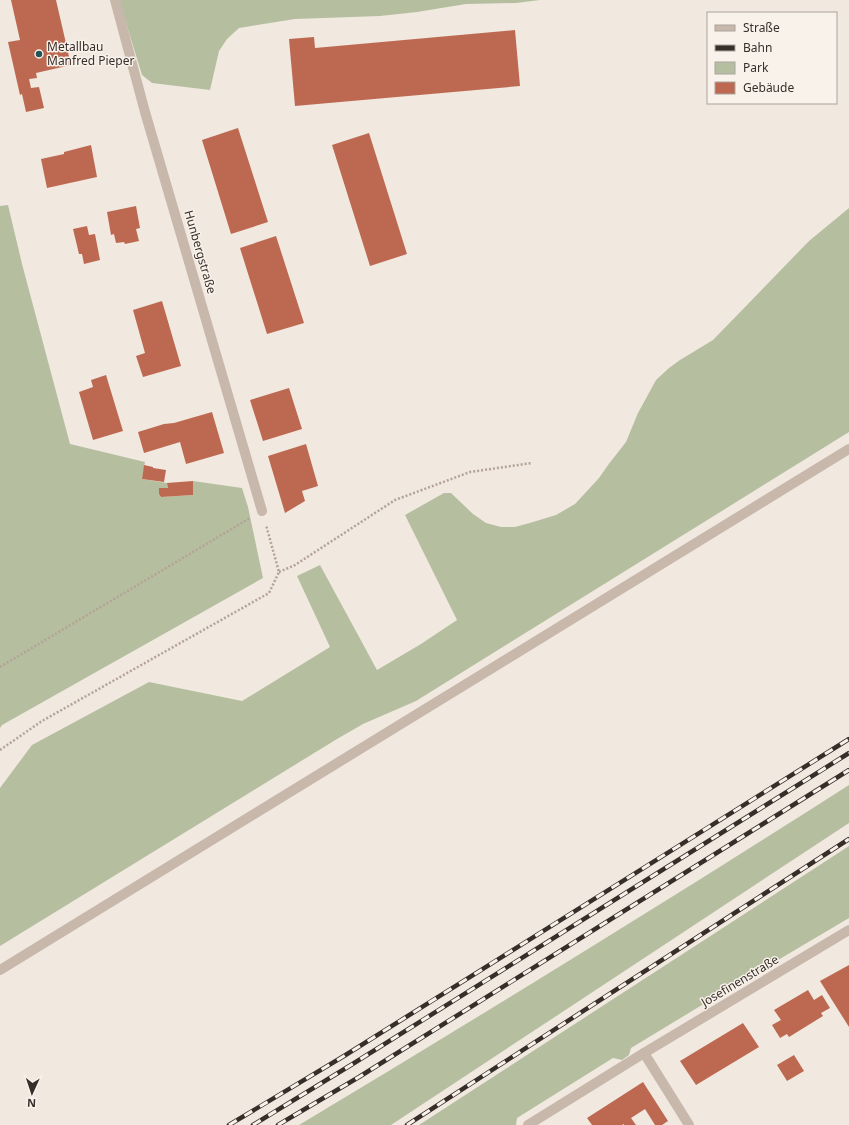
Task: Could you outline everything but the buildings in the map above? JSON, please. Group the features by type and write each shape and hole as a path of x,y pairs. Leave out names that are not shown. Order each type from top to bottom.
{"street":[{"name":"Hunbergstraße","path":"115,0 145,112 262,511"},
{"path":"0,970 849,449"},
{"name":"Josefinenstraße","path":"528,1125 644,1053 849,930"},
{"path":"644,1053 689,1125"}],"path":[{"path":"0,750 42,721 269,593 279,572 294,565 395,500 470,472 532,463"},
{"path":"0,667 262,511 279,572"}],"green space":[{"path":"119,0 540,0 516,3 466,4 380,16 295,19 239,28 227,39 219,51 210,90 152,83 142,75"},
{"path":"8,205 22,264 70,444 145,462 142,479 167,483 168,488 159,488 159,494 161,497 193,495 193,481 242,488 248,507 263,578 2,725 0,728 0,206"},
{"path":"849,208 849,432 416,701 363,724 337,739 0,946 0,788 32,745 149,682 242,701 330,647 297,576 320,565 377,670 421,644 457,620 405,515 444,493 451,493 473,514 486,523 501,527 515,527 556,515 575,504 599,478 626,442 638,413 656,380 680,360 713,340 809,241"},
{"path":"849,785 849,823 391,1125 299,1125 575,957"},
{"path":"849,846 849,918 631,1048 629,1055 622,1060 613,1058 517,1118 516,1125 419,1125"}],"railway":[{"path":"229,1125 344,1056 849,739"},
{"path":"253,1125 849,753"},
{"path":"278,1125 359,1077 849,770"},
{"path":"407,1125 849,839"}],"place":[{"name":"Metallbau Manfred Pieper","path":"39,54"}]}
